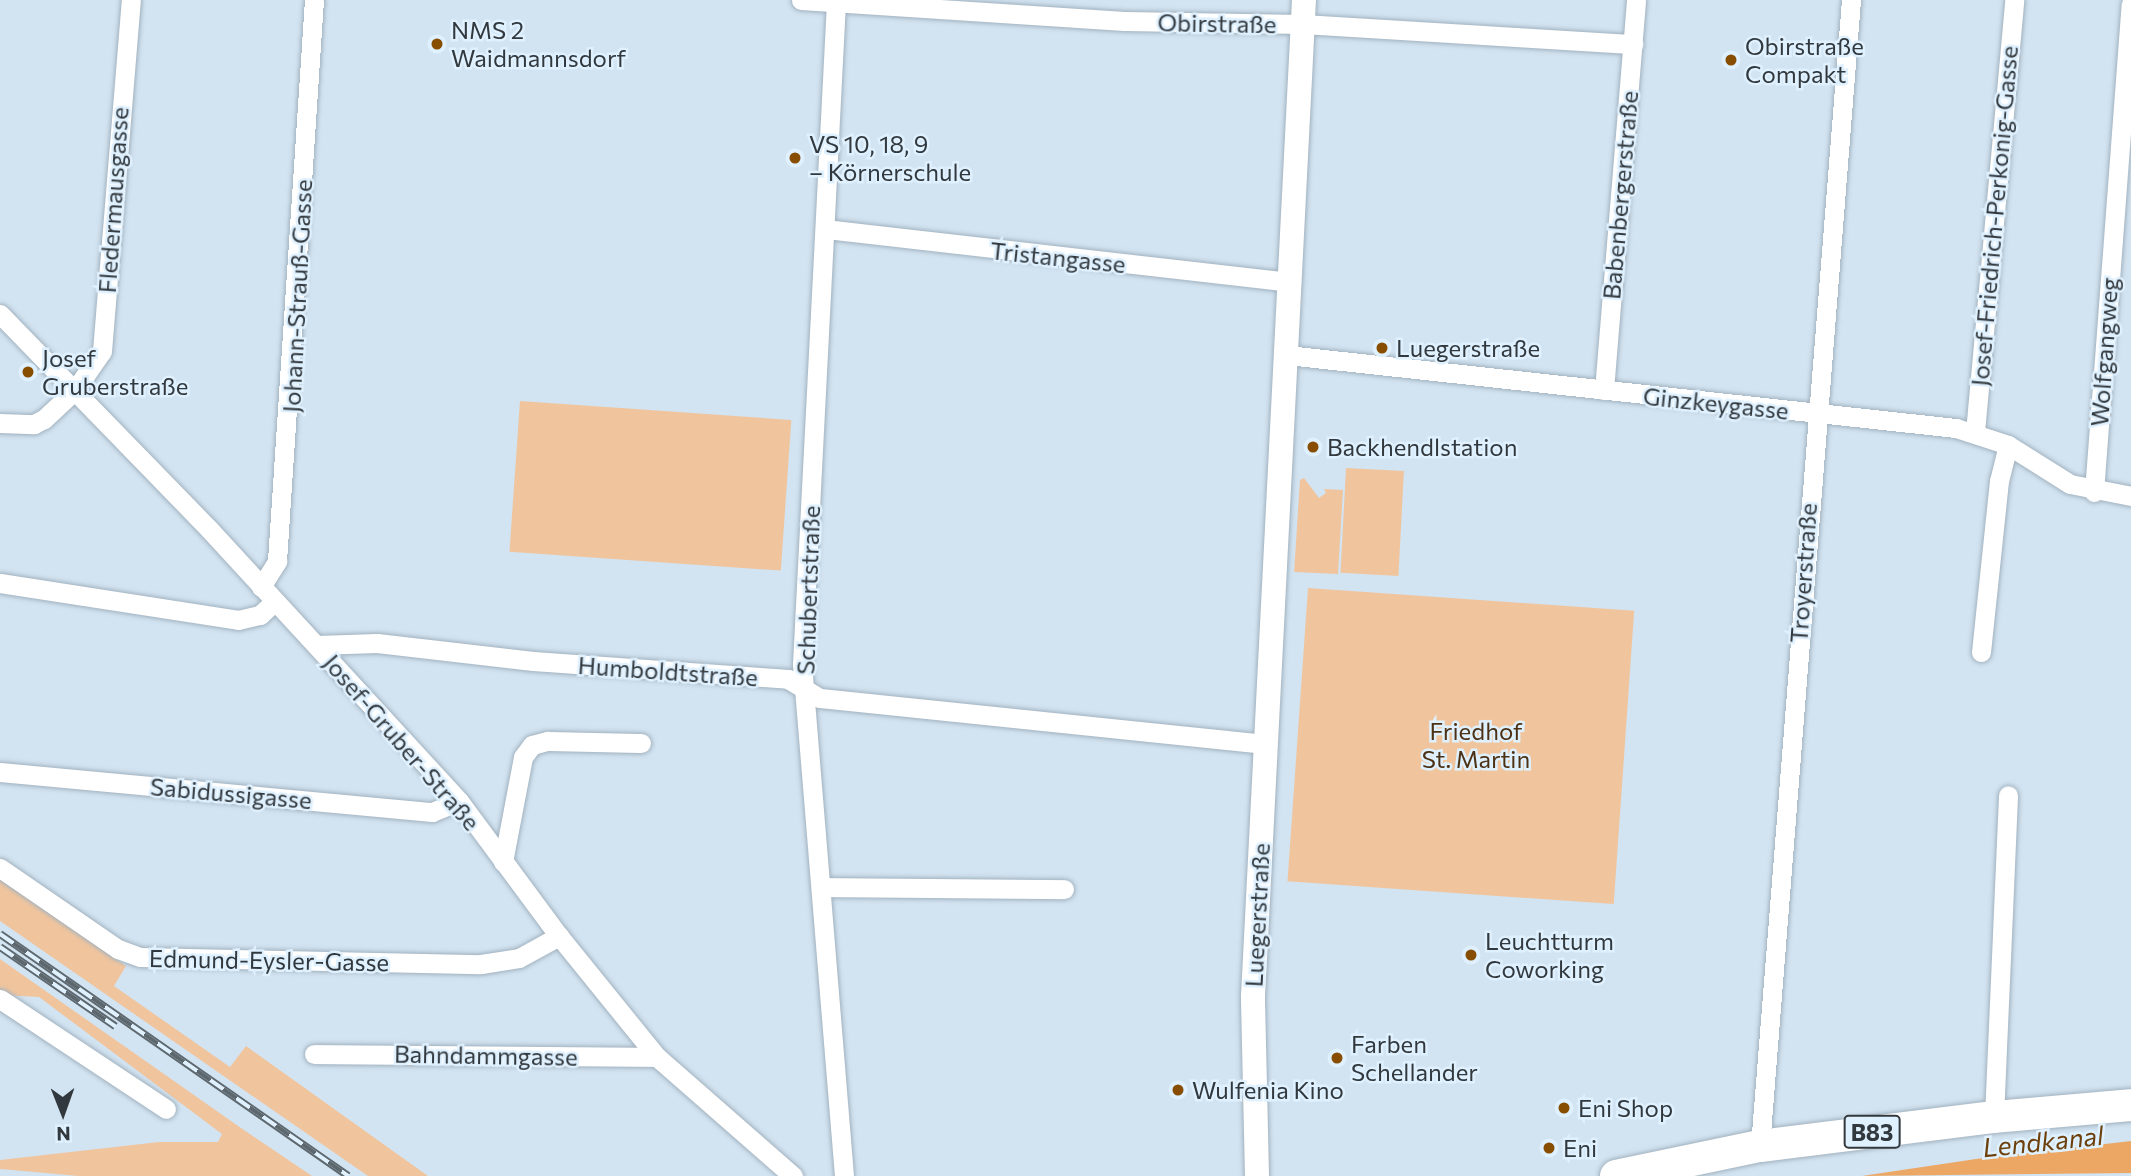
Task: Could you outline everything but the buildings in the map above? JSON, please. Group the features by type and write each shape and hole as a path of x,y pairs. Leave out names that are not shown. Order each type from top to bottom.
{"main road":[{"name":"B83","path":"1616,1176 1760,1146 1993,1117 2131,1105"}],"street":[{"name":"Fledermausgasse","path":"0,423 34,424 75,390 102,351 131,0"},
{"name":"Johann-Strauß-Gasse","path":"261,587 270,578 279,548 313,0"},
{"name":"Obirstraße","path":"802,0 1124,22 1304,12 1633,44"},
{"name":"Babenbergerstraße","path":"1604,390 1636,0"},
{"name":"Troyerstraße","path":"1760,1146 1815,414 1851,0"},
{"name":"Josef-Friedrich-Perkonig-Gasse","path":"1975,432 2014,0"},
{"name":"Schubertstraße","path":"836,2 802,664 823,887 844,1176"},
{"name":"Wolfgangweg","path":"2094,492 2131,4"},
{"name":"Luegerstraße","path":"1257,1176 1253,996 1304,12"},
{"name":"Tristangasse","path":"825,229 1291,282"},
{"name":"Josef-Gruber-Straße","path":"0,314 316,645 459,800 559,936 657,1057 793,1176"},
{"name":"Ginzkeygasse","path":"1287,355 1975,432 2008,445 2070,484 2094,492 2131,496"},
{"path":"1981,652 1999,481 2008,445"},
{"path":"0,583 238,620 260,615 274,602"},
{"name":"Humboldtstraße","path":"316,645 377,643 533,661 788,680 820,698 1266,744"},
{"path":"503,862 523,757 532,745 547,741 640,743"},
{"name":"Sabidussigasse","path":"0,772 432,812 459,800"},
{"path":"1993,1117 2008,796"},
{"name":"Edmund-Eysler-Gasse","path":"0,868 118,949 140,957 481,964 519,958 559,936"},
{"path":"823,887 1064,889"},
{"path":"0,999 166,1109"},
{"name":"Bahndammgasse","path":"314,1054 657,1057"}],"green space":[{"path":"520,401 791,420 781,571 509,552"},
{"path":"1346,468 1404,471 1398,576 1341,573"},
{"path":"1304,478 1319,498 1326,493 1324,489 1343,490 1338,574 1294,572 1300,480"},
{"name":"Friedhof St. Martin","path":"1308,588 1634,611 1614,904 1287,881"},
{"path":"0,878 126,966 114,986 230,1067 246,1046 428,1176 368,1176 0,921"},
{"path":"0,959 312,1176 79,1176 0,1169 0,1160 159,1142 218,1142 222,1134 39,997 0,995"}],"shaded area":[{"path":"2131,1141 2131,1173 1862,1176 1976,1159"}],"railway":[{"path":"0,934 348,1176"},
{"path":"0,947 115,1026"}],"place":[{"name":"NMS 2 Waidmannsdorf","path":"437,44"},
{"name":"Obirstraße Compakt","path":"1731,60"},
{"name":"VS 10, 18, 9 – Körnerschule","path":"795,158"},
{"name":"Luegerstraße","path":"1382,348"},
{"name":"Josef Gruberstraße","path":"28,372"},
{"name":"Backhendlstation","path":"1313,447"},
{"name":"Leuchtturm Coworking","path":"1471,955"},
{"name":"Farben Schellander","path":"1337,1058"},
{"name":"Wulfenia Kino","path":"1178,1090"},
{"name":"Eni Shop","path":"1564,1108"},
{"name":"Eni","path":"1549,1148"}],"water label":[{"name":"Lendkanal","path":"2043,1141"}]}
